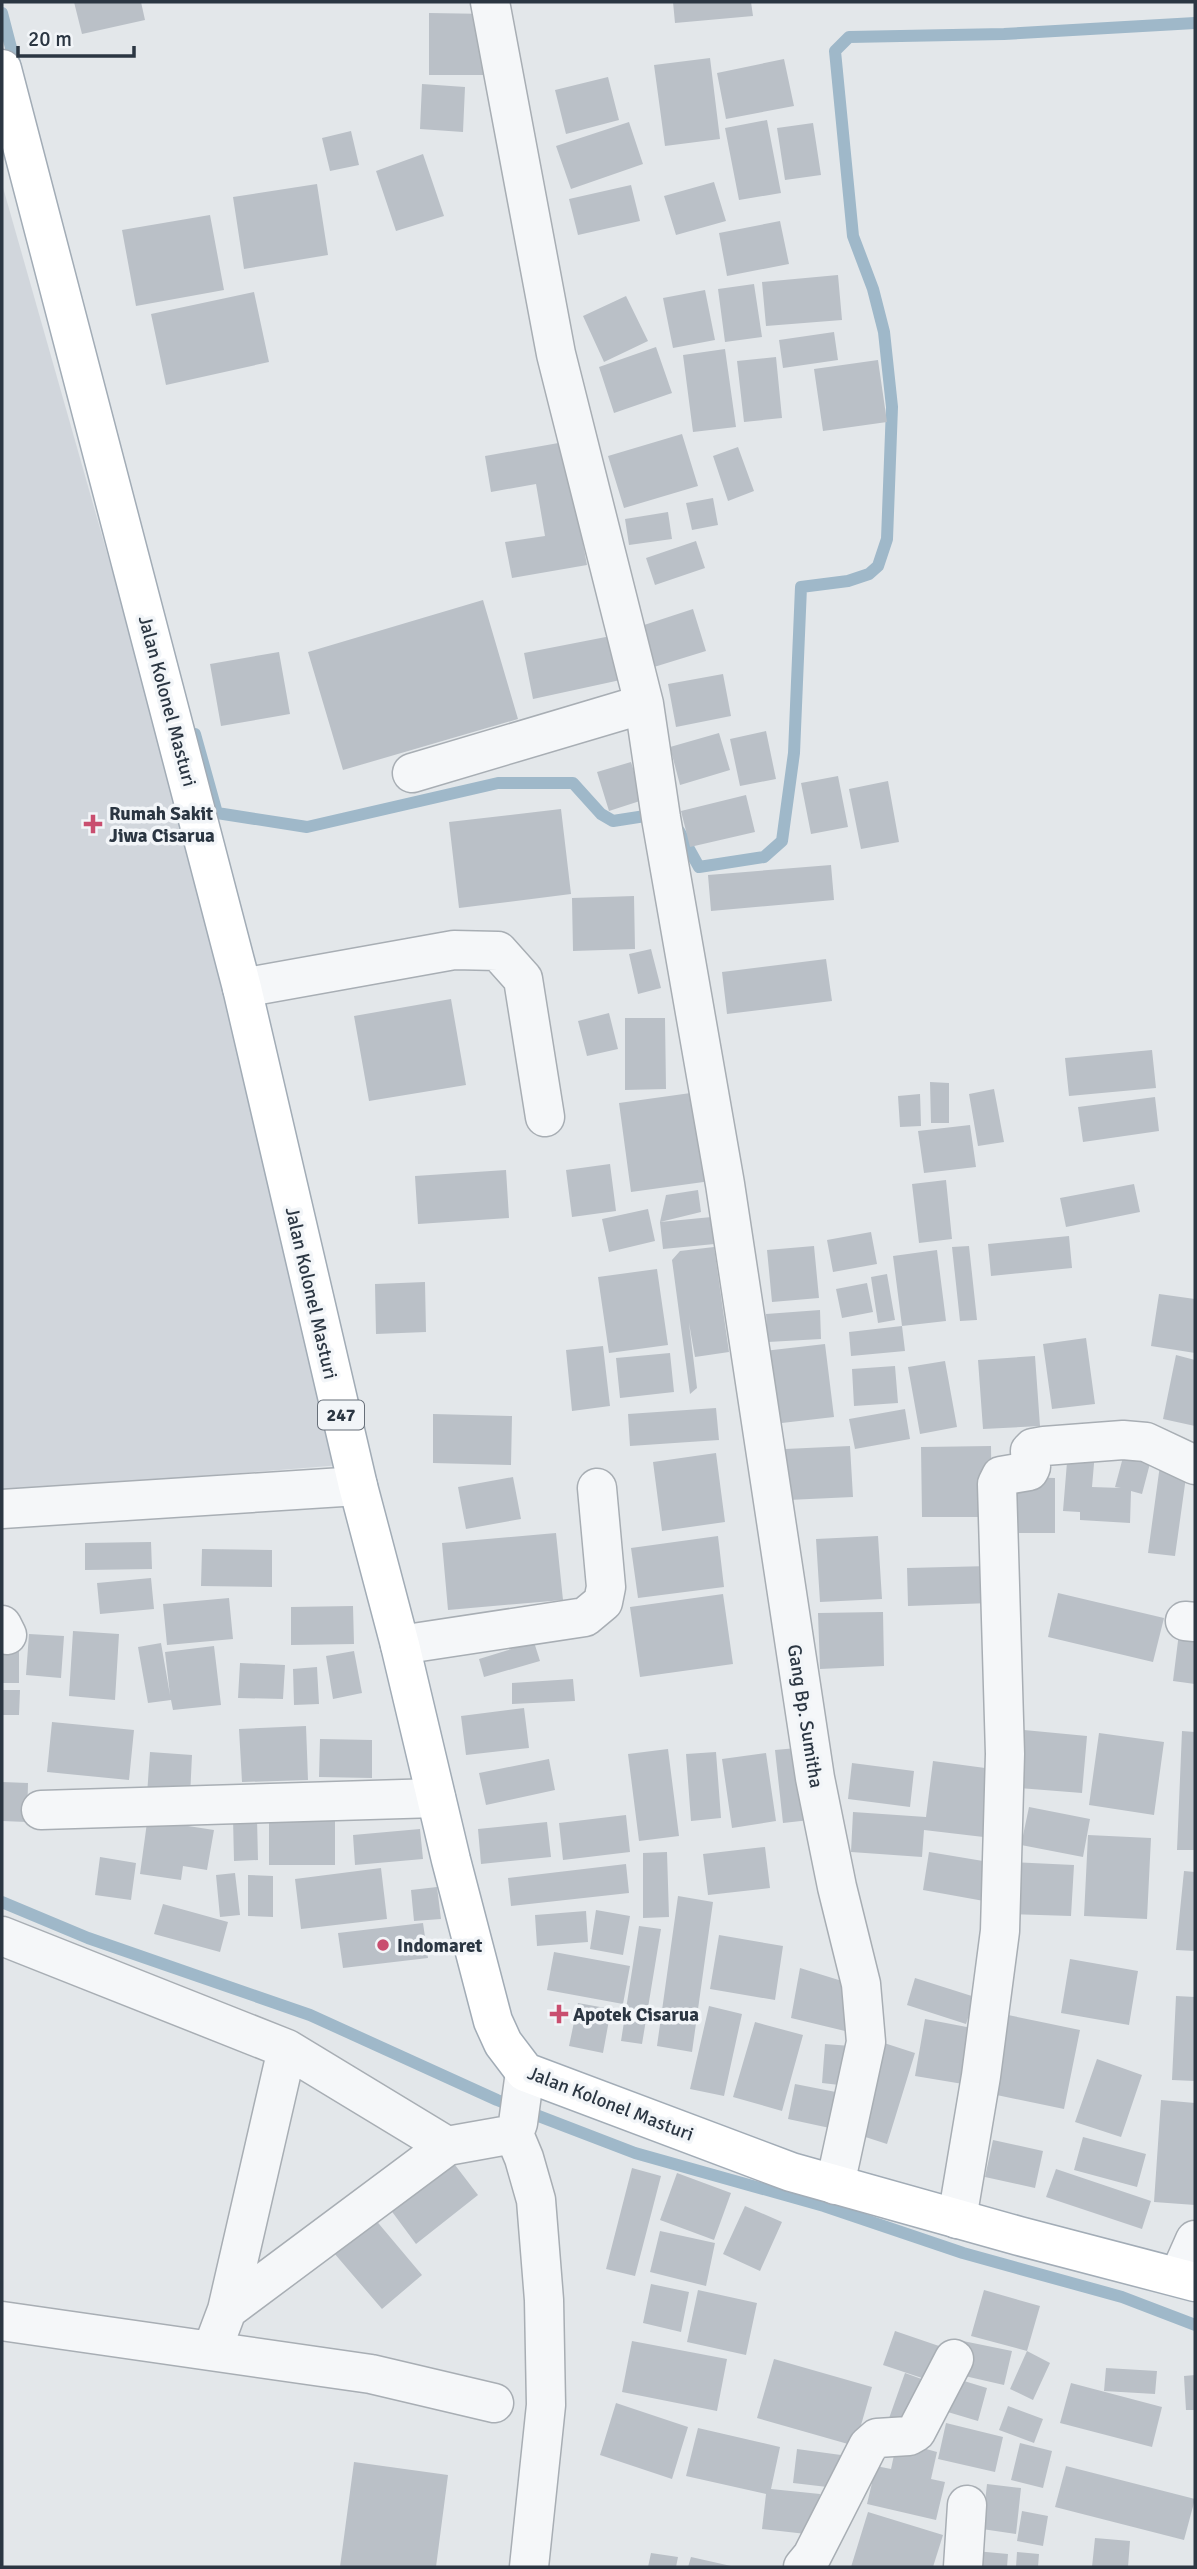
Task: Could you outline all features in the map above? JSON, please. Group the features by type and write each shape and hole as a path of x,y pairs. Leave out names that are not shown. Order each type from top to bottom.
{"main road":[{"name":"Jalan Kolonel Masturi","path":"2,69 242,988 358,1486 493,2021 503,2043 524,2079 791,2172 1074,2251 1187,2279"}],"street":[{"name":"Gang Bp. Sumitha","path":"490,2 556,354 644,704 733,1243 815,1778 860,1984 866,2042 835,2185"},
{"path":"412,774 644,704"},
{"path":"242,988 454,950 498,951 523,978 545,1117"},
{"path":"957,2219 981,2076 1000,1931 1005,1754 997,1484 1001,1476 1029,1471 1030,1451 1044,1446 1124,1440 1146,1442 1195,1465"},
{"path":"2,1509 358,1486"},
{"path":"400,1645 585,1617 603,1602 606,1587 597,1488"},
{"path":"41,1810 436,1798"},
{"path":"2,1936 287,2049 447,2146"},
{"path":"212,2350 227,2310 287,2049"},
{"path":"524,2079 516,2128 536,2200 544,2300 546,2405 529,2567"},
{"path":"227,2310 447,2146 516,2128"},
{"path":"1187,2279 1195,2240"},
{"path":"2,2321 371,2374 494,2403"},
{"path":"803,2567 813,2556 868,2446 877,2438 909,2436 916,2432 954,2359"},
{"path":"963,2567 967,2505"}],"shaded area":[{"name":"Rumah Sakit Jiwa Cisarua","path":"2,184 366,1463 2,1492"}],"building":[{"path":"74,2 141,2 145,20 82,34"},
{"path":"673,2 751,2 753,16 675,23"},
{"path":"429,13 490,14 490,75 429,75"},
{"path":"710,58 720,139 665,146 654,65"},
{"path":"784,59 794,106 726,119 717,73"},
{"path":"608,77 619,120 566,134 555,90"},
{"path":"422,84 465,87 463,132 420,129"},
{"path":"767,120 781,193 739,200 725,128"},
{"path":"629,122 643,164 571,189 556,146"},
{"path":"813,123 821,175 785,180 777,128"},
{"path":"351,131 359,165 330,171 322,138"},
{"path":"423,154 444,216 396,231 376,171"},
{"path":"714,182 726,221 676,235 664,196"},
{"path":"317,184 328,255 244,269 233,197"},
{"path":"631,185 640,221 578,235 569,199"},
{"path":"210,215 224,290 136,306 122,230"},
{"path":"780,221 789,264 727,276 719,233"},
{"path":"838,275 842,320 766,326 762,282"},
{"path":"754,284 762,337 725,342 718,289"},
{"path":"705,290 715,340 673,348 663,298"},
{"path":"254,292 269,362 166,385 151,314"},
{"path":"626,296 648,341 604,362 583,316"},
{"path":"834,332 838,360 783,368 779,340"},
{"path":"656,347 672,393 614,413 599,367"},
{"path":"725,349 736,427 693,432 683,355"},
{"path":"776,357 782,418 744,422 737,361"},
{"path":"878,360 887,422 823,431 814,369"},
{"path":"682,434 698,486 624,508 608,456"},
{"path":"564,442 587,565 512,578 505,542 545,536 536,484 491,492 485,456"},
{"path":"738,447 754,491 728,501 713,456"},
{"path":"713,498 718,525 692,530 686,503"},
{"path":"668,512 672,539 629,545 625,519"},
{"path":"696,541 705,568 655,585 646,558"},
{"path":"483,600 518,719 343,770 308,652"},
{"path":"693,609 706,651 654,667 641,626"},
{"path":"616,635 625,679 533,699 524,653"},
{"path":"279,652 290,714 221,726 210,664"},
{"path":"723,674 731,716 676,727 668,684"},
{"path":"766,731 776,779 740,786 730,739"},
{"path":"719,733 730,770 680,785 670,747"},
{"path":"631,762 643,800 609,811 597,772"},
{"path":"838,776 848,827 811,834 801,783"},
{"path":"888,781 899,842 861,849 849,789"},
{"path":"746,795 755,832 690,847 681,811"},
{"path":"561,809 571,894 459,908 449,822"},
{"path":"831,865 834,900 711,911 708,875"},
{"path":"634,896 635,949 573,951 572,898"},
{"path":"651,949 661,988 638,994 629,954"},
{"path":"826,959 832,1001 727,1014 722,972"},
{"path":"451,999 466,1085 369,1101 354,1016"},
{"path":"609,1013 618,1049 587,1056 578,1021"},
{"path":"625,1018 665,1018 666,1089 625,1090"},
{"path":"1152,1050 1156,1088 1069,1096 1065,1058"},
{"path":"930,1082 949,1083 949,1123 931,1123"},
{"path":"994,1089 1004,1142 978,1146 969,1094"},
{"path":"705,1091 718,1180 631,1192 619,1103"},
{"path":"920,1094 921,1126 900,1127 898,1096"},
{"path":"1155,1097 1159,1131 1083,1142 1078,1107"},
{"path":"970,1125 976,1167 924,1173 918,1131"},
{"path":"610,1164 616,1211 572,1217 566,1170"},
{"path":"506,1170 509,1218 418,1224 415,1176"},
{"path":"946,1180 952,1239 919,1243 912,1184"},
{"path":"1134,1184 1140,1212 1066,1227 1060,1198"},
{"path":"698,1190 701,1212 660,1222 666,1195"},
{"path":"648,1209 655,1241 609,1252 602,1219"},
{"path":"722,1216 725,1243 663,1249 660,1222"},
{"path":"871,1232 877,1264 833,1272 827,1240"},
{"path":"1069,1236 1072,1268 991,1276 988,1244"},
{"path":"814,1246 819,1298 772,1302 767,1250"},
{"path":"969,1246 977,1320 960,1321 952,1247"},
{"path":"714,1247 729,1352 695,1357 689,1323 697,1388 690,1394 672,1260 680,1251"},
{"path":"937,1250 946,1321 902,1326 893,1256"},
{"path":"657,1269 668,1345 609,1353 598,1277"},
{"path":"887,1274 895,1320 878,1323 871,1277"},
{"path":"425,1282 426,1332 376,1334 375,1284"},
{"path":"867,1283 873,1312 842,1318 836,1289"},
{"path":"1159,1294 1195,1299 1195,1353 1151,1346"},
{"path":"820,1310 821,1339 768,1342 766,1314"},
{"path":"902,1326 905,1351 851,1356 849,1332"},
{"path":"1086,1338 1095,1404 1052,1409 1043,1344"},
{"path":"825,1344 834,1417 773,1424 764,1351"},
{"path":"603,1346 610,1406 572,1411 566,1350"},
{"path":"670,1353 674,1392 620,1398 616,1358"},
{"path":"1176,1355 1195,1360 1195,1426 1163,1419"},
{"path":"1035,1356 1040,1426 983,1429 978,1360"},
{"path":"945,1361 957,1427 920,1434 908,1367"},
{"path":"895,1366 898,1403 854,1406 852,1369"},
{"path":"716,1408 719,1440 630,1446 628,1414"},
{"path":"905,1409 910,1439 855,1449 849,1419"},
{"path":"433,1414 512,1416 511,1465 433,1463"},
{"path":"850,1446 853,1497 788,1500 785,1449"},
{"path":"991,1446 992,1517 922,1517 921,1447"},
{"path":"1126,1446 1153,1452 1142,1494 1131,1491 1130,1523 1080,1520 1080,1512 1063,1511 1068,1450 1095,1452 1092,1487 1121,1488 1115,1487"},
{"path":"716,1453 725,1522 662,1531 653,1462"},
{"path":"1160,1465 1187,1470 1175,1556 1148,1553"},
{"path":"513,1477 521,1519 466,1529 458,1487"},
{"path":"1011,1477 1055,1478 1055,1533 1011,1533"},
{"path":"556,1533 563,1600 448,1610 442,1543"},
{"path":"718,1536 724,1587 638,1598 631,1548"},
{"path":"878,1536 882,1599 820,1602 816,1539"},
{"path":"151,1542 152,1569 85,1570 85,1543"},
{"path":"202,1549 272,1550 272,1587 201,1586"},
{"path":"990,1566 991,1603 908,1606 907,1568"},
{"path":"151,1578 154,1609 100,1614 97,1583"},
{"path":"1058,1593 1164,1618 1153,1662 1048,1637"},
{"path":"723,1594 733,1664 640,1677 630,1607"},
{"path":"229,1598 233,1639 167,1645 163,1604"},
{"path":"353,1606 354,1644 291,1645 291,1607"},
{"path":"883,1612 884,1666 820,1669 818,1613"},
{"path":"73,1631 119,1634 115,1700 69,1696"},
{"path":"1179,1633 1195,1635 1195,1684 1173,1681"},
{"path":"29,1634 64,1636 61,1678 26,1675"},
{"path":"534,1642 540,1661 484,1677 479,1659"},
{"path":"161,1643 170,1695 165,1652 214,1646 221,1705 173,1710 171,1700 148,1703 138,1647"},
{"path":"19,1649 19,1683 2,1683 2,1650"},
{"path":"354,1651 362,1693 333,1699 326,1656"},
{"path":"240,1663 285,1665 283,1699 238,1698"},
{"path":"317,1667 319,1704 294,1705 293,1669"},
{"path":"573,1679 575,1701 512,1704 512,1683"},
{"path":"2,1690 20,1690 19,1715 2,1715"},
{"path":"524,1708 529,1748 466,1755 461,1716"},
{"path":"52,1722 134,1730 129,1780 47,1772"},
{"path":"306,1726 308,1780 242,1782 239,1729"},
{"path":"1024,1730 1087,1736 1082,1793 1019,1788"},
{"path":"1182,1731 1195,1732 1195,1850 1177,1850"},
{"path":"1099,1733 1164,1742 1154,1815 1089,1805"},
{"path":"320,1739 372,1740 372,1778 319,1777"},
{"path":"797,1748 810,1820 783,1823 775,1750"},
{"path":"668,1749 679,1836 639,1841 628,1754"},
{"path":"150,1752 192,1755 190,1797 147,1795"},
{"path":"716,1752 721,1818 691,1821 686,1754"},
{"path":"766,1753 776,1821 732,1828 722,1759"},
{"path":"549,1759 555,1790 486,1805 479,1773"},
{"path":"933,1761 1000,1770 992,1838 924,1830 922,1857 851,1852 853,1812 926,1817"},
{"path":"852,1763 914,1771 910,1807 848,1799"},
{"path":"2,1782 28,1783 27,1822 2,1821"},
{"path":"269,1807 335,1807 335,1865 269,1865"},
{"path":"1029,1807 1090,1819 1083,1857 1021,1845"},
{"path":"148,1815 189,1821 188,1826 214,1830 207,1870 183,1866 181,1880 140,1874"},
{"path":"626,1815 630,1852 563,1860 559,1823"},
{"path":"233,1818 257,1818 258,1860 234,1861"},
{"path":"547,1822 551,1857 481,1864 478,1829"},
{"path":"420,1829 423,1859 355,1865 353,1835"},
{"path":"1088,1835 1151,1838 1147,1919 1084,1916"},
{"path":"765,1847 770,1888 708,1895 703,1854"},
{"path":"667,1852 669,1917 643,1918 643,1853"},
{"path":"929,1852 1001,1864 995,1903 923,1890"},
{"path":"100,1857 136,1863 131,1900 95,1895"},
{"path":"1012,1862 1074,1865 1071,1916 1010,1914"},
{"path":"626,1864 629,1893 511,1906 508,1878"},
{"path":"381,1868 387,1919 301,1929 295,1879"},
{"path":"1184,1871 1195,1872 1195,1951 1176,1950"},
{"path":"235,1873 240,1915 220,1917 216,1875"},
{"path":"248,1875 273,1876 273,1917 248,1916"},
{"path":"437,1887 441,1919 414,1921 411,1890"},
{"path":"678,1896 713,1902 692,2052 657,2046"},
{"path":"163,1904 228,1922 220,1952 154,1934"},
{"path":"596,1910 630,1916 623,1955 590,1949"},
{"path":"586,1911 588,1942 537,1946 535,1915"},
{"name":"Indomaret","path":"423,1923 428,1958 343,1968 338,1933"},
{"path":"639,1926 661,1929 642,2044 621,2041"},
{"path":"719,1935 783,1946 775,2000 710,1989"},
{"path":"554,1952 630,1966 623,2004 547,1990"},
{"path":"1070,1959 1138,1971 1129,2025 1061,2013"},
{"path":"800,1968 842,1981 845,2031 791,2018"},
{"path":"915,1978 975,1997 966,2024 907,2005"},
{"path":"1176,1996 1195,1997 1195,2081 1172,2080"},
{"path":"578,2003 611,2009 603,2053 569,2046"},
{"path":"709,2006 742,2014 724,2096 690,2089"},
{"path":"1003,2014 1080,2030 1064,2109 987,2093"},
{"path":"925,2019 972,2028 963,2084 915,2076"},
{"path":"755,2022 803,2035 782,2111 733,2097"},
{"path":"881,2042 915,2053 887,2144 853,2133"},
{"path":"825,2044 851,2046 848,2086 822,2083"},
{"path":"1097,2059 1142,2075 1121,2137 1075,2122"},
{"path":"795,2084 846,2094 839,2130 788,2119"},
{"path":"1161,2100 1195,2103 1195,2205 1154,2202"},
{"path":"1083,2137 1146,2154 1137,2187 1074,2170"},
{"path":"993,2140 1043,2151 1035,2188 985,2177"},
{"path":"452,2161 478,2195 416,2244 390,2209"},
{"path":"632,2168 661,2176 635,2276 606,2269"},
{"path":"1056,2169 1151,2201 1142,2229 1046,2197"},
{"path":"677,2173 731,2193 714,2240 660,2220"},
{"path":"745,2206 782,2222 760,2271 723,2254"},
{"path":"374,2218 422,2275 382,2309 334,2253"},
{"path":"660,2231 715,2243 706,2286 650,2272"},
{"path":"651,2284 689,2292 681,2332 643,2323"},
{"path":"698,2290 757,2303 746,2355 687,2342"},
{"path":"984,2290 1040,2306 1027,2351 971,2336"},
{"path":"895,2331 939,2346 928,2380 883,2365"},
{"path":"632,2341 727,2359 717,2411 622,2392"},
{"path":"963,2341 1012,2351 1004,2385 956,2374"},
{"path":"1027,2351 1050,2363 1033,2400 1010,2389"},
{"path":"774,2359 872,2387 855,2446 757,2418"},
{"path":"1106,2368 1157,2371 1155,2394 1104,2391"},
{"path":"905,2373 927,2381 910,2432 887,2424"},
{"path":"1195,2375 1195,2410 1186,2410 1184,2376"},
{"path":"951,2377 987,2388 978,2421 941,2410"},
{"path":"1071,2383 1162,2407 1152,2447 1060,2423"},
{"path":"616,2403 688,2427 672,2479 600,2455"},
{"path":"1008,2406 1043,2419 1034,2443 999,2430"},
{"path":"946,2423 1003,2437 995,2472 938,2459"},
{"path":"698,2428 780,2447 771,2489 820,2494 815,2535 762,2529 766,2494 686,2476"},
{"path":"897,2441 937,2452 931,2479 945,2482 936,2520 867,2504 876,2466 891,2469"},
{"path":"1020,2443 1052,2451 1043,2488 1011,2480"},
{"path":"797,2449 841,2455 836,2488 793,2483"},
{"path":"354,2462 448,2475 436,2567 340,2567"},
{"path":"1066,2466 1195,2499 1184,2540 1055,2507"},
{"path":"987,2484 1021,2488 1016,2534 982,2529"},
{"path":"1022,2511 1048,2516 1043,2546 1017,2541"},
{"path":"868,2512 943,2535 933,2567 851,2567"},
{"path":"1095,2538 1130,2541 1128,2567 1092,2567"},
{"path":"975,2551 1008,2554 1007,2567 974,2567"},
{"path":"1017,2552 1039,2554 1038,2567 1016,2567"},
{"path":"651,2553 678,2557 676,2567 648,2567"},
{"path":"691,2557 731,2566 731,2567 688,2567"}],"waterway":[{"path":"2,13 16,67"},
{"path":"679,831 699,867 764,857 782,841 794,753 801,587 848,581 869,574 878,566 887,539 892,407 884,332 873,289 853,236 835,51 849,37 1004,34 1195,23"},
{"path":"195,734 217,813 307,827 498,783 573,783 601,814 613,821 658,814"},
{"path":"2,1902 88,1938 310,2015 497,2100 635,2153 824,2206 963,2253 1122,2297 1195,2325"}],"place":[{"name":"Rumah Sakit Jiwa Cisarua","path":"93,824"},
{"name":"Indomaret","path":"383,1945"},
{"name":"Apotek Cisarua","path":"559,2014"}]}
